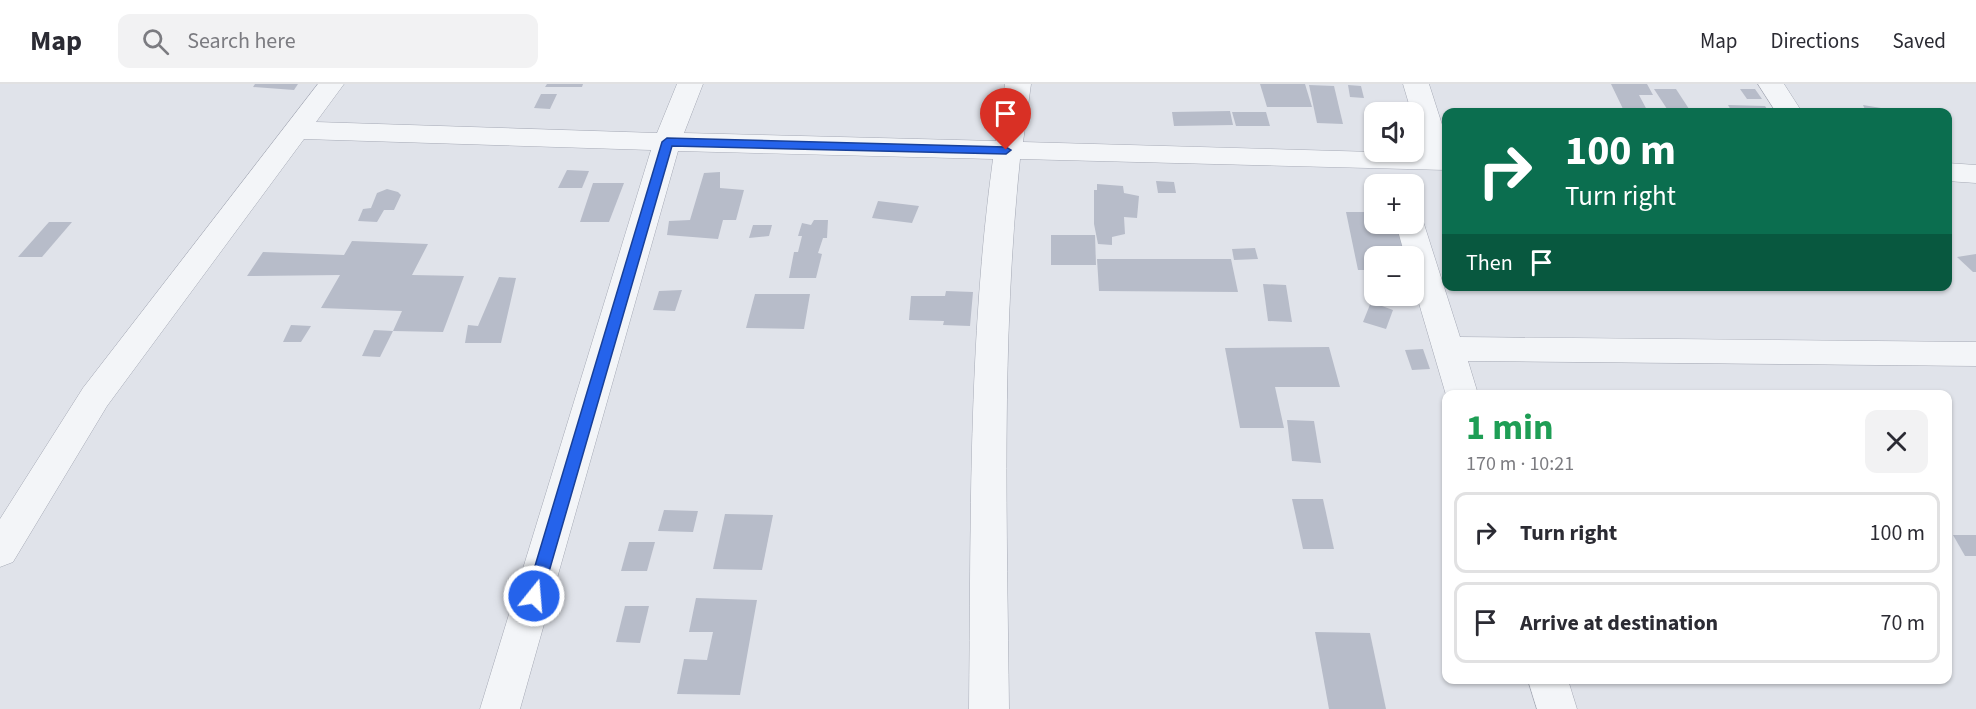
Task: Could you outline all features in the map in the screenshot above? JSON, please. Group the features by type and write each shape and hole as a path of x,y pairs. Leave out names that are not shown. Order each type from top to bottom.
{"street":[{"path":"0,551 95,397 331,84"},
{"path":"500,709 667,142 690,84"},
{"path":"989,709 991,352 1006,150 1018,84"},
{"path":"1416,84 1442,158"},
{"path":"1771,84 1786,108"},
{"path":"298,130 1006,150 1394,172 1442,161"},
{"path":"1952,172 1976,174"},
{"path":"1413,234 1461,390"},
{"path":"1448,349 1976,354"},
{"path":"1549,684 1557,709"}],"building":[{"path":"255,84 298,84 294,90 253,87"},
{"path":"547,84 583,84 582,87 545,87"},
{"path":"1260,84 1305,84 1312,107 1267,107"},
{"path":"1611,84 1647,84 1653,95 1639,95 1646,108 1623,108"},
{"path":"1309,85 1334,86 1343,124 1317,123"},
{"path":"1348,85 1361,86 1364,98 1350,97"},
{"path":"1654,89 1676,89 1688,108 1666,108"},
{"path":"1740,89 1755,89 1762,99 1747,99"},
{"path":"541,94 557,94 550,109 534,108"},
{"path":"1728,105 1765,106 1766,108 1730,108"},
{"path":"1863,105 1881,108 1864,108"},
{"path":"1230,111 1233,125 1174,126 1172,112"},
{"path":"1232,112 1266,112 1270,126 1236,126"},
{"path":"567,170 589,171 582,188 558,188"},
{"path":"720,172 720,188 744,190 736,220 723,220 718,239 667,235 669,221 690,220 704,173"},
{"path":"1156,181 1174,182 1176,193 1158,193"},
{"path":"593,183 624,183 609,222 580,222"},
{"path":"1097,184 1123,186 1124,193 1139,196 1137,218 1124,217 1125,234 1112,237 1112,245 1098,244 1094,224 1094,190 1097,190"},
{"path":"387,189 401,195 394,210 384,210 377,222 358,221 363,209 371,208 377,193"},
{"path":"878,201 919,206 912,223 872,218"},
{"path":"1346,212 1364,212 1364,234 1405,234 1409,246 1364,246 1364,270 1358,270"},
{"path":"814,220 828,220 827,238 823,238 818,253 822,254 816,278 789,278 794,252 798,252 802,236 798,236 802,223 811,225"},
{"path":"49,222 72,222 42,257 18,257"},
{"path":"753,225 772,225 769,236 749,238"},
{"path":"1051,235 1095,235 1096,265 1051,265"},
{"path":"352,241 428,244 412,275 464,276 443,332 393,331 402,311 321,308 340,275 247,276 263,252 344,255"},
{"path":"1255,248 1258,259 1234,260 1232,249"},
{"path":"1976,254 1976,272 1973,272 1957,257"},
{"path":"1097,259 1231,259 1238,292 1099,291"},
{"path":"499,277 516,278 501,343 465,343 468,325 478,326"},
{"path":"1263,284 1286,285 1292,322 1268,321"},
{"path":"682,290 675,311 653,310 659,291"},
{"path":"946,291 973,292 970,326 943,325 944,321 909,320 911,296 945,296"},
{"path":"755,294 810,294 804,329 746,328"},
{"path":"1369,306 1382,306 1393,310 1386,329 1363,322"},
{"path":"291,325 311,326 301,342 283,342"},
{"path":"374,330 393,331 380,357 362,356"},
{"path":"1329,347 1340,387 1275,387 1284,428 1240,428 1225,348"},
{"path":"1423,349 1430,369 1412,370 1405,350"},
{"path":"1287,420 1314,421 1321,463 1292,461"},
{"path":"1292,499 1323,499 1334,549 1303,549"},
{"path":"664,510 698,511 693,532 658,531"},
{"path":"725,514 773,515 762,570 713,569"},
{"path":"1953,535 1976,535 1976,556 1965,556"},
{"path":"629,542 655,542 647,571 621,571"},
{"path":"696,598 757,600 740,695 677,694 684,659 707,660 713,632 689,632"},
{"path":"625,606 649,606 640,643 616,642"},
{"path":"1315,632 1370,633 1386,709 1329,709"}],"route":[{"path":"534,596 667,142 1006,150"}]}
